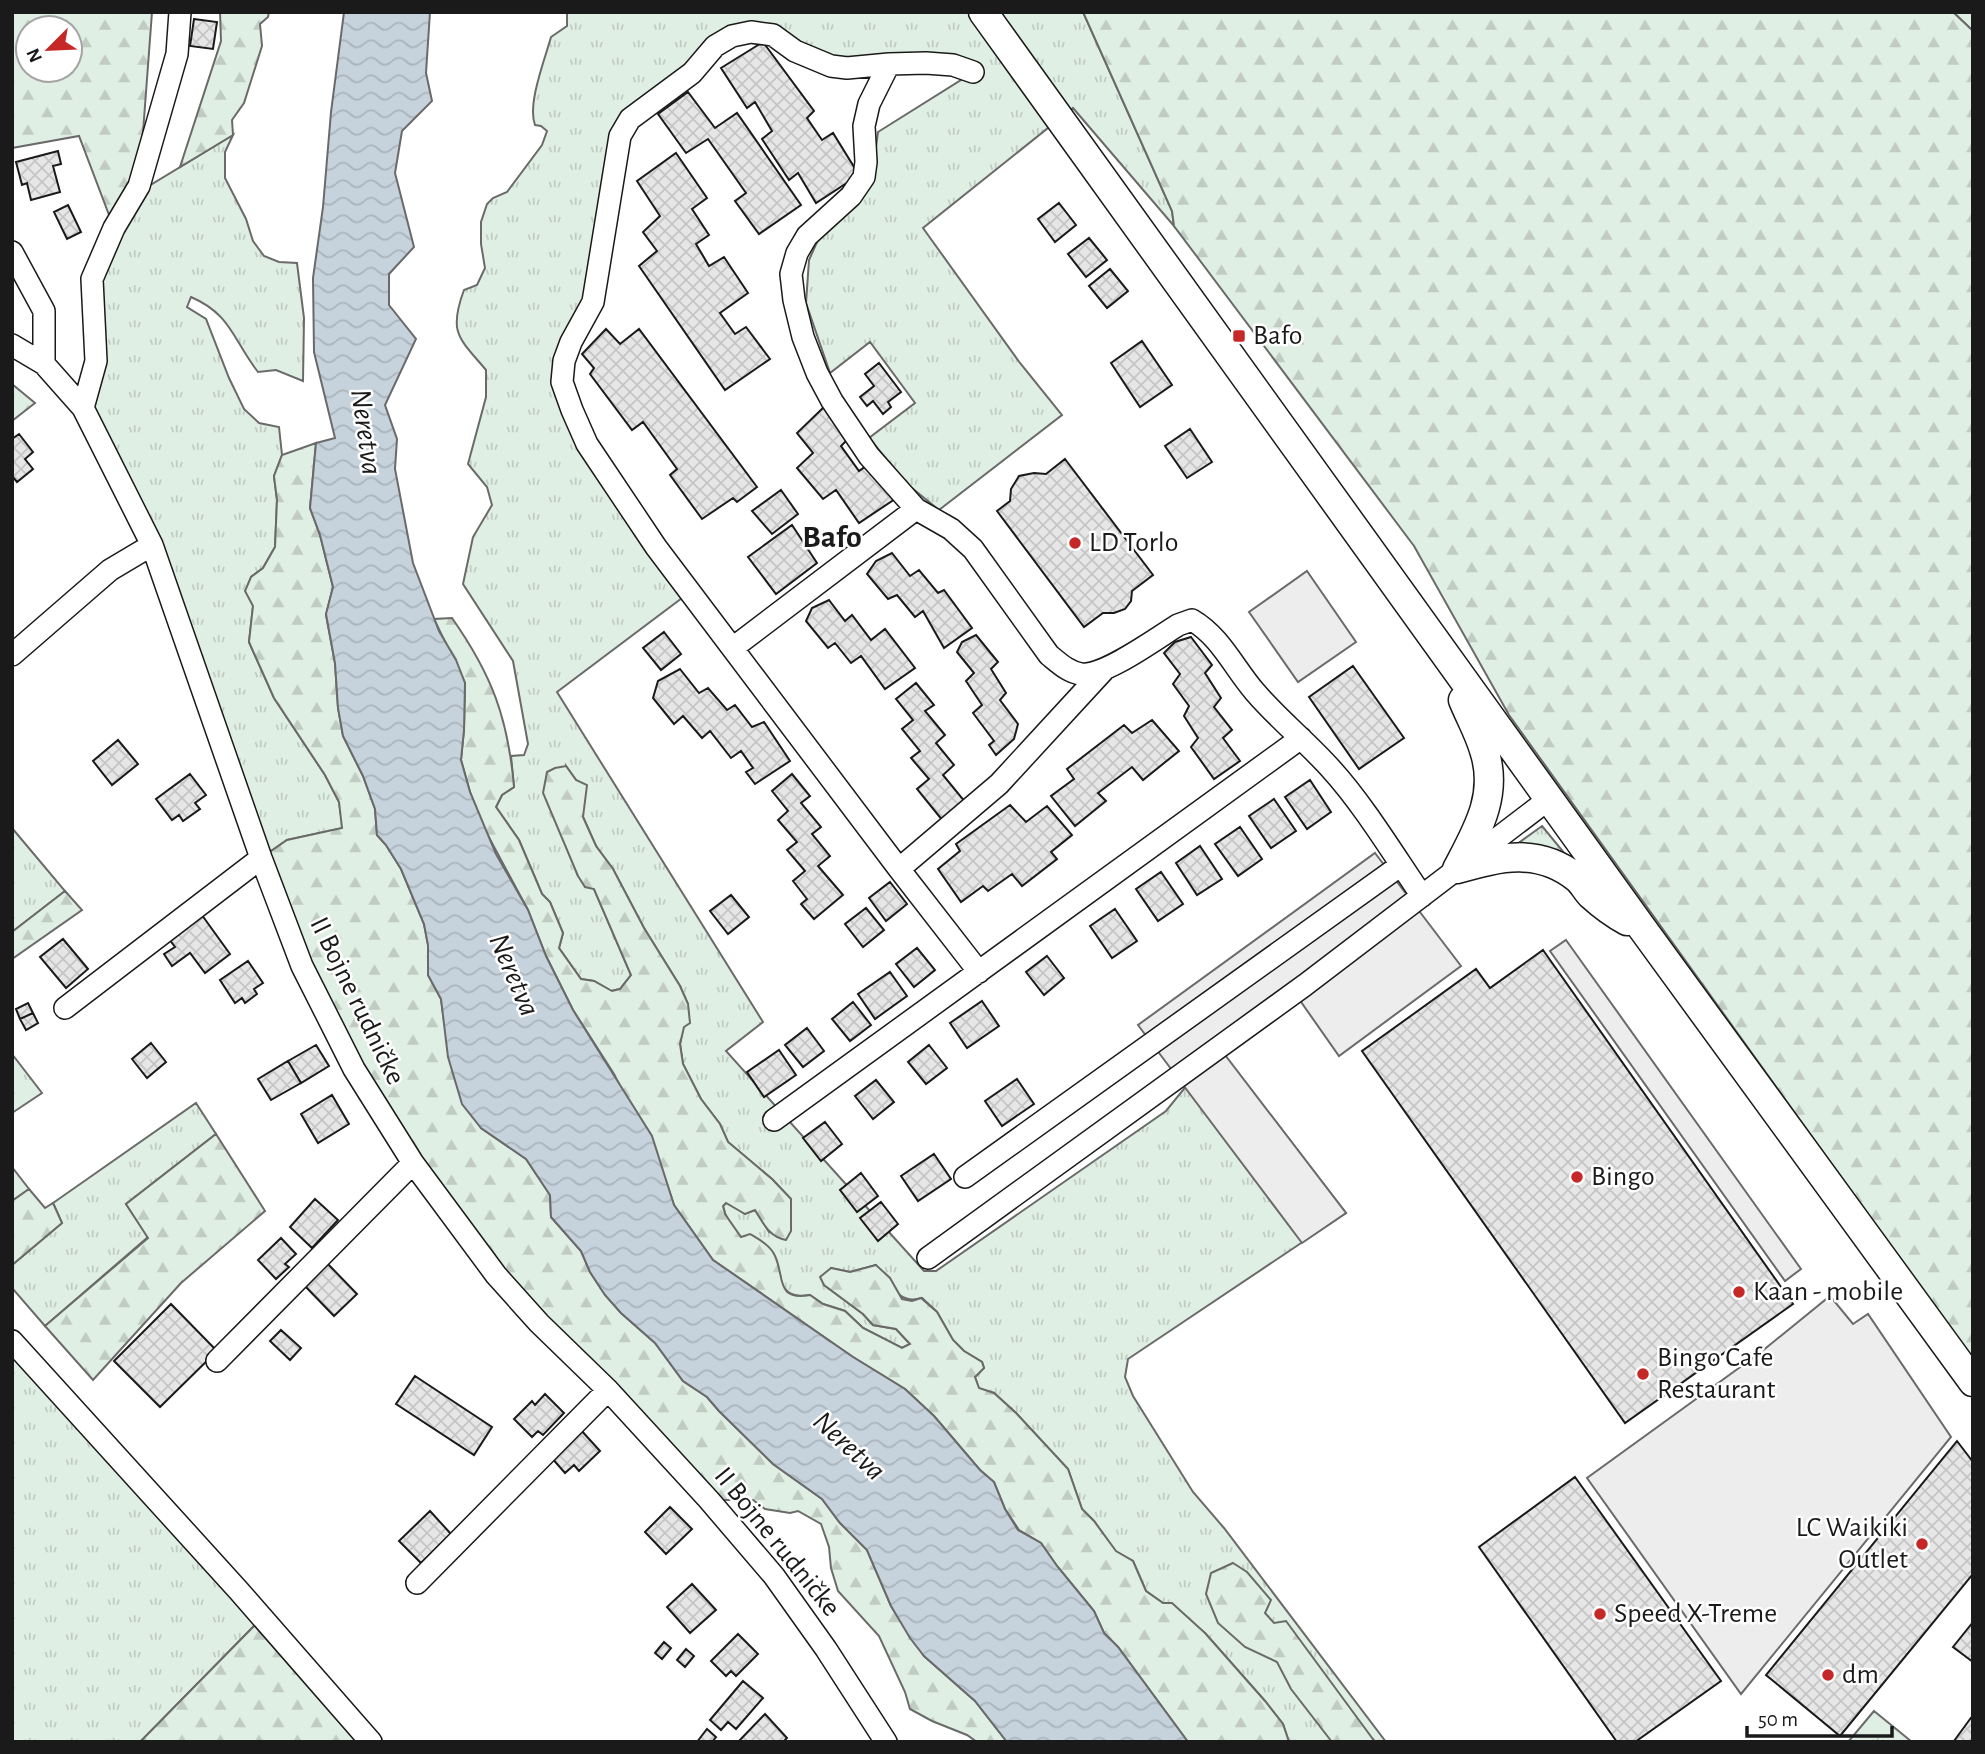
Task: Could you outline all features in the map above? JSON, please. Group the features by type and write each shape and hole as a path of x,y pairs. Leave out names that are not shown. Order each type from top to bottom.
{"main road":[{"path":"983,12 1642,928 1973,1382"},
{"path":"1447,658 1484,751 1489,783 1487,807 1481,824 1457,869"},
{"path":"1457,869 1494,858 1513,856 1553,864 1578,879 1616,916 1642,928"}],"street":[{"path":"83,408 96,360 92,279 114,228 143,175 177,54 180,12"},
{"path":"973,72 953,65 889,64 847,68 831,66 795,51 773,35 751,32 732,36 715,46 692,73 629,119 620,136 593,302 570,342 564,361 562,382 587,444 656,547 979,972"},
{"path":"889,64 869,104 864,126 864,177 852,196 807,236 797,253 791,274 803,337 817,373 849,429 916,509 951,529 973,549 1049,655 1065,669 1078,674 1103,671"},
{"path":"12,252 44,311 44,364"},
{"name":"II Bojne rudničke","path":"12,345 44,364 83,408 152,545 261,859 302,966 354,1069 413,1163 496,1275 539,1323 608,1390 709,1500 774,1576 827,1649 886,1742"},
{"path":"734,648 916,509"},
{"path":"12,655 110,570 152,545"},
{"path":"899,869 999,784 1103,671 1178,625 1192,620 1219,642 1253,690 1332,770 1422,895"},
{"path":"774,1120 1301,738"},
{"path":"928,1258 1305,985 1549,799"},
{"path":"65,1008 261,859"},
{"path":"965,1177 1401,865"},
{"path":"217,1361 413,1163"},
{"path":"12,1341 372,1742"},
{"path":"416,1583 608,1390"}],"green space":[{"path":"12,12 152,12 139,186 114,228 79,136 12,148"},
{"path":"220,12 269,12 268,17 260,24 262,46 244,103 232,120 233,135 180,167 221,41"},
{"path":"567,12 1083,12 1172,211 1174,226 1073,108 923,228 1020,363 1062,415 939,510 907,484 869,438 915,403 870,342 830,373 806,303 809,260 822,231 853,205 871,185 878,132 972,73 847,68 751,32 630,119 598,278 571,342 572,410 690,592 557,692 763,1022 726,1051 924,1271 936,1271 1166,1111 1218,1047 1346,1213 1128,1359 1125,1377 1133,1396 1193,1492 1224,1528 1386,1742 1289,1742 1283,1724 1205,1633 1146,1591 1133,1561 1116,1552 1082,1509 1068,1469 994,1393 979,1389 975,1377 984,1368 982,1362 964,1351 953,1340 937,1312 922,1298 914,1300 900,1296 876,1265 850,1272 831,1268 824,1285 863,1314 873,1325 896,1329 910,1344 902,1348 863,1328 845,1311 823,1304 810,1295 798,1296 789,1292 782,1285 780,1273 738,1234 726,1216 723,1206 727,1202 745,1214 755,1210 769,1232 791,1199 728,1142 720,1124 701,1099 683,1064 680,1044 688,1004 613,869 596,846 583,817 576,780 566,766 569,853 578,876 594,889 631,975 620,989 611,991 594,981 581,979 559,948 563,933 550,902 542,894 519,840 496,807 502,795 514,787 511,756 524,755 528,744 513,661 463,584 473,537 492,505 487,487 468,464 486,397 486,370 463,342 457,326 457,316 464,290 477,285 485,268 481,222 487,204 507,192 542,145 547,131 535,125 535,94 551,37 567,26"},
{"path":"1083,12 1953,12 1973,31 1973,1361 1509,715 1414,546 1174,226 1172,211"},
{"path":"1953,12 1973,12 1973,31"},
{"path":"233,135 225,152 225,178 246,219 253,241 264,256 279,262 297,263 304,318 303,381 276,370 258,372 215,311 191,297 187,307 206,319 244,409 259,423 279,427 282,455 274,476 277,500 275,547 263,568 251,577 253,606 249,642 274,698 325,775 339,802 343,828 287,840 261,858 198,674 83,408 93,306 139,186 152,184"},
{"path":"12,384 35,403 12,421"},
{"path":"316,443 310,508 333,587 326,615 335,663 343,736 363,776 375,809 377,835 401,869 424,924 428,945 428,975 441,999 444,1021 481,1128 526,1159 550,1195 551,1217 581,1251 590,1272 605,1295 655,1343 683,1381 707,1397 773,1464 822,1499 840,1523 867,1550 891,1606 924,1656 975,1701 1007,1742 977,1742 910,1709 879,1636 838,1591 821,1524 798,1511 790,1513 765,1509 753,1500 709,1500 539,1323 354,1069 261,858 287,840 342,828 339,802 325,775 274,698 249,642 253,606 245,591 251,577 263,568 275,547 277,500 274,476 282,455"},
{"path":"452,618 478,659 496,698 507,740 514,787 502,795 496,807 519,840 542,894 550,902 563,933 559,948 581,979 594,981 612,991 620,989 631,975 594,889 585,887 578,876 543,793 547,772 566,766 576,780 587,785 583,817 596,846 613,869 688,1004 690,1023 684,1027 680,1044 683,1064 701,1099 720,1124 728,1142 791,1199 791,1231 786,1240 771,1233 755,1210 745,1214 726,1203 723,1206 725,1214 741,1237 750,1234 771,1249 786,1291 799,1296 810,1295 823,1304 845,1311 863,1328 902,1348 910,1344 896,1329 873,1325 863,1314 824,1285 820,1277 831,1268 850,1272 876,1265 890,1278 902,1299 912,1301 921,1298 937,1312 953,1340 964,1351 982,1362 984,1368 975,1377 979,1388 994,1393 1016,1413 1068,1469 1082,1509 1116,1551 1133,1561 1146,1591 1163,1603 1172,1603 1205,1633 1283,1724 1289,1742 1188,1742 1118,1647 1104,1633 1094,1611 1041,1543 1019,1530 1005,1509 994,1482 980,1470 934,1416 905,1389 853,1357 713,1260 674,1205 665,1178 614,1074 573,1010 546,956 528,910 485,830 461,760 465,683 434,619"},
{"path":"1542,826 1570,860 1513,847"},
{"path":"12,828 65,891 12,932"},
{"path":"65,891 82,910 12,959 12,932"},
{"path":"12,1054 42,1093 12,1113"},
{"path":"196,1103 216,1134 126,1204 148,1237 45,1326 12,1288 12,1265 62,1223 53,1203"},
{"path":"216,1134 265,1211 181,1283 93,1380 45,1326 148,1238 126,1204"},
{"path":"12,1167 29,1189 12,1201"},
{"path":"29,1189 45,1208 53,1203 62,1223 12,1265 12,1201"},
{"path":"12,1352 259,1621 140,1742 12,1742"},
{"path":"1233,1563 1247,1572 1271,1600 1265,1613 1274,1623 1286,1621 1375,1742 1332,1742 1291,1689 1277,1662 1245,1647 1218,1623 1206,1594 1211,1573"},
{"path":"259,1621 357,1737 352,1742 140,1742"},
{"path":"1874,1711 1912,1742 1848,1742"}],"shaded area":[{"path":"1307,571 1356,642 1298,682 1249,612"},
{"path":"1375,853 1461,966 1339,1056 1294,992 1219,1047 1346,1213 1302,1243 1138,1025"},
{"path":"1566,940 1801,1269 1785,1281 1550,951"},
{"path":"1830,1296 1853,1324 1868,1314 1951,1437 1741,1694 1587,1478 1761,1352"}],"water":[{"name":"Neretva","path":"344,12 430,12 426,73 432,101 402,131 395,173 414,247 389,274 389,305 416,339 385,405 397,439 395,469 413,563 439,631 456,660 465,683 461,760 470,792 496,854 528,910 546,956 573,1010 652,1136 674,1205 713,1260 853,1357 905,1389 934,1416 980,1470 994,1482 1005,1509 1018,1530 1041,1543 1094,1611 1104,1633 1118,1647 1188,1742 1007,1742 975,1701 924,1656 910,1638 891,1606 867,1550 840,1523 822,1499 773,1464 707,1397 683,1381 655,1343 621,1313 590,1272 581,1251 551,1217 550,1195 526,1159 481,1128 462,1104 448,1057 441,999 428,975 428,945 424,924 401,869 377,835 375,809 363,776 343,736 335,663 326,614 333,587 310,508 316,443 335,438 314,352 313,278"}],"building":[{"path":"194,19 217,22 213,49 190,46"},
{"path":"763,42 814,111 807,118 822,140 833,133 859,175 816,203 798,173 789,180 762,139 772,131 755,102 747,108 721,68"},
{"path":"688,92 715,128 737,113 801,205 759,234 735,201 746,193 708,139 686,153 658,114"},
{"path":"58,151 61,164 53,166 60,192 31,200 27,183 22,185 16,162"},
{"path":"676,153 707,198 692,209 709,235 696,244 709,266 724,257 748,293 720,313 735,334 746,327 770,359 725,390 639,266 657,251 643,232 660,216 637,181"},
{"path":"1059,203 1076,225 1055,242 1038,219"},
{"path":"68,205 81,232 67,239 54,212"},
{"path":"1089,238 1107,260 1086,277 1068,254"},
{"path":"1110,269 1128,291 1107,308 1089,286"},
{"path":"606,329 620,344 639,329 757,487 737,502 733,498 702,519 670,475 677,469 643,422 632,430 590,374 594,368 582,354"},
{"path":"1142,341 1172,385 1140,407 1111,363"},
{"path":"879,363 901,392 888,402 891,407 883,414 873,401 867,406 860,397 874,386 865,374"},
{"path":"826,405 850,437 841,446 859,471 869,464 895,499 859,523 836,490 823,499 797,468 813,453 797,433"},
{"path":"1190,429 1212,462 1187,478 1165,446"},
{"path":"19,434 33,452 25,459 33,469 17,482 12,476 12,439"},
{"name":"LD Torlo","path":"1065,459 1153,575 1132,591 1131,601 1125,609 1103,613 1084,627 997,511 1010,501 1011,489 1019,476 1046,474"},
{"path":"781,490 798,514 772,534 752,511"},
{"path":"792,525 817,563 776,594 748,557"},
{"path":"892,553 910,576 919,570 938,593 944,590 972,628 944,648 923,611 915,617 897,595 888,599 867,574 876,561"},
{"path":"829,600 845,621 852,615 871,640 885,629 915,668 885,689 861,656 851,663 835,643 828,648 806,621 812,608"},
{"path":"664,632 681,654 661,670 643,648"},
{"path":"976,635 998,662 991,669 1006,693 1000,700 1018,724 1014,739 996,755 989,745 994,741 973,713 982,705 966,681 974,673 957,652 962,642"},
{"path":"1191,637 1212,665 1205,673 1221,698 1214,707 1232,730 1223,738 1240,761 1214,779 1191,747 1198,738 1184,716 1189,706 1173,684 1180,674 1164,653 1175,642"},
{"path":"1353,666 1404,738 1359,769 1309,697"},
{"path":"680,669 699,693 708,688 727,710 735,705 752,727 764,722 790,761 755,784 746,772 753,768 741,751 731,758 710,731 702,738 683,716 674,724 653,698 658,681"},
{"path":"916,683 934,705 925,711 945,735 936,743 954,765 943,775 966,803 943,821 917,789 929,779 911,758 920,751 902,729 913,720 896,699"},
{"path":"1152,720 1179,751 1143,780 1132,767 1098,793 1106,801 1075,826 1051,796 1074,779 1067,769 1124,725 1132,733"},
{"path":"118,740 138,764 112,785 93,761"},
{"path":"190,774 206,795 195,803 200,809 183,821 179,815 172,820 156,799"},
{"path":"792,774 810,796 801,803 821,827 812,834 830,856 818,866 843,895 814,919 801,904 807,899 793,881 805,871 787,850 797,842 778,820 788,811 772,791"},
{"path":"1310,780 1331,812 1307,829 1285,797"},
{"path":"1274,799 1296,831 1271,848 1249,816"},
{"path":"1010,805 1026,822 1047,806 1072,835 1051,852 1057,859 1022,886 1012,874 988,891 983,886 961,902 938,869 960,851 956,844"},
{"path":"1240,827 1262,859 1238,876 1215,844"},
{"path":"1200,846 1222,879 1197,895 1176,863"},
{"path":"1161,872 1183,904 1158,921 1136,889"},
{"path":"890,882 907,904 886,921 869,898"},
{"path":"731,895 749,917 728,934 710,911"},
{"path":"866,908 884,930 863,947 845,924"},
{"path":"1115,909 1137,941 1112,958 1090,926"},
{"path":"199,911 230,954 205,973 190,953 172,966 164,954 175,947 166,935"},
{"path":"63,939 88,969 66,988 40,957"},
{"path":"917,948 935,970 914,987 896,964"},
{"name":"Bingo","path":"1543,950 1793,1304 1625,1423 1362,1051 1476,969 1490,988"},
{"path":"1047,956 1064,978 1044,995 1026,972"},
{"path":"248,961 263,983 254,989 257,994 245,1003 242,998 235,1003 220,980"},
{"path":"890,972 907,996 875,1019 858,994"},
{"path":"982,1001 999,1026 967,1048 950,1023"},
{"path":"853,1002 871,1025 850,1041 832,1019"},
{"path":"28,1003 33,1013 20,1019 16,1009"},
{"path":"33,1013 38,1023 26,1030 20,1019"},
{"path":"807,1028 824,1051 803,1067 785,1045"},
{"path":"151,1043 166,1062 147,1078 132,1059"},
{"path":"316,1045 329,1066 301,1083 288,1061"},
{"path":"929,1045 947,1068 926,1084 908,1062"},
{"path":"779,1050 796,1075 764,1097 747,1072"},
{"path":"288,1061 301,1083 271,1100 258,1079"},
{"path":"1017,1079 1034,1104 1002,1126 985,1101"},
{"path":"876,1080 894,1102 873,1119 855,1096"},
{"path":"332,1095 349,1124 318,1143 301,1114"},
{"path":"825,1122 842,1144 821,1161 803,1138"},
{"path":"934,1154 951,1179 918,1201 901,1176"},
{"path":"861,1173 878,1196 857,1212 840,1190"},
{"path":"315,1199 338,1220 312,1248 290,1227"},
{"path":"881,1202 898,1224 878,1241 860,1218"},
{"path":"281,1238 296,1254 285,1264 289,1267 276,1279 258,1260"},
{"path":"326,1262 357,1294 334,1316 303,1284"},
{"path":"171,1304 217,1351 160,1407 114,1361"},
{"path":"281,1330 301,1348 290,1360 270,1341"},
{"path":"415,1376 492,1427 474,1455 396,1404"},
{"path":"545,1394 564,1413 543,1435 538,1431 532,1437 514,1419 532,1401 535,1405"},
{"path":"580,1429 600,1451 579,1471 574,1465 565,1473 551,1457"},
{"path":"1957,1441 1973,1462 1973,1574 1840,1736 1766,1675"},
{"name":"Speed X-Treme","path":"1575,1477 1721,1681 1635,1742 1617,1742 1479,1547"},
{"path":"670,1507 692,1529 666,1554 645,1532"},
{"path":"430,1511 451,1534 421,1563 399,1541"},
{"path":"692,1584 716,1610 690,1633 667,1607"},
{"path":"1973,1622 1973,1662 1953,1647"},
{"path":"738,1634 758,1654 736,1676 731,1671 726,1676 711,1661"},
{"path":"664,1642 671,1648 662,1659 655,1653"},
{"path":"686,1649 694,1656 685,1667 677,1660"},
{"path":"743,1681 763,1698 736,1729 728,1722 721,1730 710,1720"},
{"path":"765,1714 787,1738 783,1742 738,1742"},
{"path":"1973,1715 1973,1742 1954,1742 1954,1741"},
{"path":"707,1729 716,1737 712,1742 697,1742"}],"place":[{"name":"Bafo","path":"1239,336"},
{"name":"LD Torlo","path":"1075,543"},
{"name":"Bingo","path":"1577,1177"},
{"name":"Kaan - mobile","path":"1739,1292"},
{"name":"Bingo Cafe Restaurant","path":"1643,1374"},
{"name":"LC Waikiki Outlet","path":"1922,1544"},
{"name":"Speed X-Treme","path":"1600,1614"},
{"name":"dm","path":"1828,1675"}],"district":[{"name":"Bafo","path":"832,537"}]}
